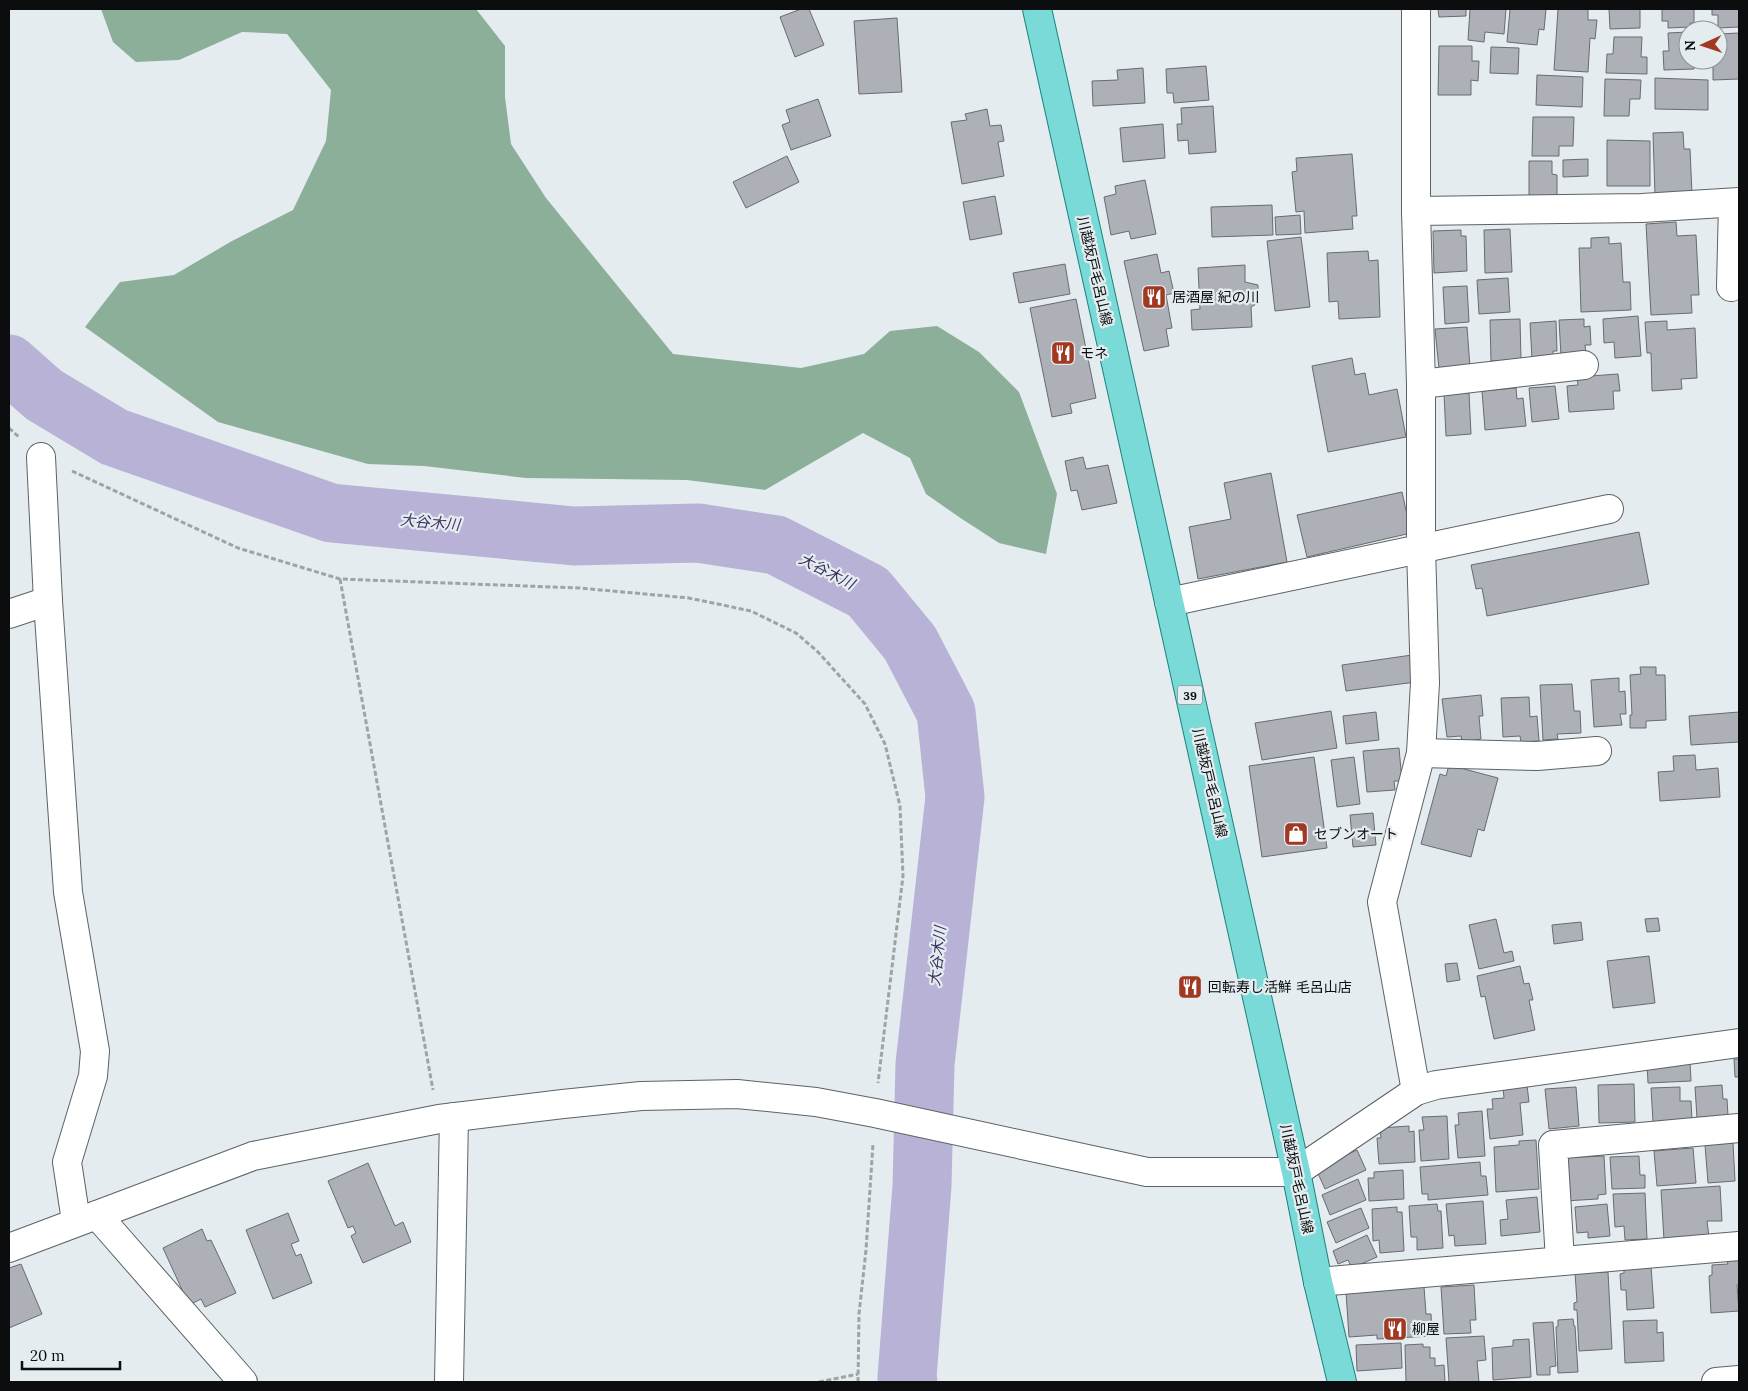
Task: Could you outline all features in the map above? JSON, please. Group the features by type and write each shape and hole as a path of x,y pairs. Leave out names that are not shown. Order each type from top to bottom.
{"main road":[{"name":"川越坂戸毛呂山線","path":"1037,9 1296,1172 1318,1282 1342,1382"}],"street":[{"path":"1416,9 1416,211 1422,384 1421,548 1425,683 1421,754 1382,902 1416,1091"},
{"path":"1416,211 1642,208 1736,203 1731,287"},
{"path":"1422,384 1584,365"},
{"path":"41,457 48,601 68,892 95,1051 93,1076 67,1162 87,1218 243,1382"},
{"path":"1169,602 1609,509"},
{"path":"9,614 48,601"},
{"path":"1421,754 1537,756 1597,751"},
{"path":"9,1248 253,1156 446,1118 642,1096 736,1094 816,1102 880,1114 1147,1172 1296,1172 1416,1091 1436,1085 1739,1043"},
{"path":"446,1118 449,1382"},
{"path":"1560,1260 1553,1145 1739,1128"},
{"path":"1318,1282 1739,1246"},
{"path":"1716,1382 1739,1380"}],"path":[{"path":"41,457 238,548 340,579 579,588 689,598 751,611 796,633 818,652 864,704 885,744 900,806 903,876 880,1114 872,1167 859,1314 858,1382"},
{"path":"340,579 446,1118"},
{"path":"819,1382 858,1374"}],"green space":[{"path":"101,9 476,9 505,46 505,97 511,144 546,198 673,354 801,368 864,354 890,331 937,326 979,352 1019,392 1057,494 1046,554 999,543 959,517 926,494 910,458 863,433 765,490 687,480 526,478 424,466 368,464 218,422 85,327 120,282 174,275 232,241 293,210 326,141 331,90 287,34 242,32 179,60 136,62 113,42"}],"building":[{"path":"801,9 809,9 824,45 795,57 780,17"},
{"path":"1438,9 1466,9 1466,16 1439,17"},
{"path":"1470,9 1506,9 1504,34 1485,32 1484,42 1468,40"},
{"path":"1510,9 1546,9 1544,30 1539,29 1537,45 1507,42"},
{"path":"1558,9 1588,9 1588,20 1597,20 1595,39 1590,38 1588,72 1554,70"},
{"path":"1609,9 1640,9 1640,28 1610,29"},
{"path":"1662,9 1694,9 1694,20 1678,20 1678,28 1668,28 1668,21 1662,21"},
{"path":"1712,9 1739,9 1739,27 1728,28 1728,20 1718,20 1718,15 1712,15"},
{"path":"897,18 902,92 859,94 854,21"},
{"path":"1678,32 1678,70 1664,70 1663,51 1669,51 1668,33"},
{"path":"1739,33 1739,79 1713,80 1713,70 1728,70 1728,34"},
{"path":"1614,37 1642,37 1641,57 1647,57 1647,74 1606,73 1607,54 1613,54"},
{"path":"1439,46 1472,46 1472,61 1479,61 1478,81 1471,80 1471,95 1438,95"},
{"path":"1491,47 1519,48 1518,74 1490,73"},
{"path":"1206,66 1209,100 1174,103 1173,93 1167,93 1166,69"},
{"path":"1143,68 1145,103 1093,106 1092,81 1118,80 1117,70"},
{"path":"1537,75 1583,77 1582,107 1536,105"},
{"path":"1655,78 1708,80 1708,110 1655,109"},
{"path":"1605,79 1641,80 1640,99 1630,99 1629,116 1604,116"},
{"path":"818,99 831,136 791,150 782,125 790,122 786,110"},
{"path":"1213,106 1216,152 1189,154 1188,140 1178,141 1177,124 1182,124 1181,108"},
{"path":"987,109 990,126 1001,125 1004,141 998,142 1004,176 962,184 951,122 967,120 965,114"},
{"path":"1533,117 1574,117 1573,146 1559,146 1559,156 1532,156"},
{"path":"1163,124 1165,158 1123,162 1120,128"},
{"path":"1683,132 1684,149 1690,149 1692,194 1655,195 1653,133"},
{"path":"1607,140 1650,141 1650,186 1607,186"},
{"path":"1352,154 1357,216 1352,216 1353,229 1305,233 1304,211 1296,212 1292,172 1297,171 1296,158"},
{"path":"787,156 799,182 746,208 733,182"},
{"path":"1588,159 1588,176 1563,177 1563,160"},
{"path":"1529,161 1552,161 1552,174 1557,175 1557,196 1529,196"},
{"path":"1145,180 1156,234 1131,239 1129,231 1111,235 1104,197 1116,194 1115,186"},
{"path":"995,196 1002,234 970,240 963,202"},
{"path":"1272,205 1273,235 1212,237 1211,207"},
{"path":"1300,215 1301,234 1276,235 1275,217"},
{"path":"1676,222 1677,236 1696,235 1699,295 1691,295 1692,313 1651,315 1646,224"},
{"path":"1510,229 1512,272 1485,273 1484,230"},
{"path":"1461,230 1461,236 1466,236 1467,271 1434,273 1433,231"},
{"path":"1301,237 1310,307 1275,311 1267,241"},
{"path":"1609,237 1609,244 1621,243 1623,282 1630,282 1631,310 1581,312 1579,248 1591,248 1591,238"},
{"path":"1368,251 1369,261 1378,260 1380,317 1339,319 1338,301 1329,302 1327,253"},
{"path":"1157,254 1161,273 1169,271 1174,293 1166,295 1172,328 1166,329 1169,346 1144,351 1124,261"},
{"path":"1065,264 1070,294 1019,303 1013,273"},
{"path":"1245,265 1245,282 1258,285 1258,303 1251,307 1252,327 1192,330 1191,310 1200,309 1198,268"},
{"path":"1508,278 1510,312 1479,314 1477,280"},
{"path":"1467,286 1469,322 1445,324 1443,287"},
{"path":"1076,299 1096,398 1070,404 1072,413 1052,417 1030,308"},
{"path":"1638,316 1641,356 1615,358 1614,342 1604,343 1603,319"},
{"path":"1520,319 1521,360 1491,361 1490,320"},
{"path":"1584,319 1584,327 1590,326 1591,345 1585,345 1586,354 1561,356 1559,320"},
{"path":"1556,321 1557,351 1553,351 1553,357 1532,359 1530,323"},
{"path":"1667,321 1667,330 1695,328 1697,378 1681,379 1682,389 1652,391 1651,353 1647,353 1645,322"},
{"path":"1467,327 1470,367 1439,369 1435,329"},
{"path":"1352,358 1355,375 1365,373 1369,395 1397,389 1406,437 1328,452 1312,366"},
{"path":"1618,374 1620,391 1613,391 1614,409 1569,412 1567,386 1578,385 1577,377"},
{"path":"1555,386 1559,419 1532,422 1529,388"},
{"path":"1516,388 1517,399 1523,398 1526,426 1485,430 1482,391"},
{"path":"1469,393 1471,434 1446,436 1444,394"},
{"path":"1083,457 1086,469 1108,465 1117,503 1082,510 1077,490 1071,491 1065,461"},
{"path":"1271,473 1287,562 1198,579 1189,527 1231,519 1224,483"},
{"path":"1402,492 1411,533 1307,557 1297,515"},
{"path":"1639,532 1649,584 1487,616 1482,588 1476,589 1471,565"},
{"path":"1412,655 1416,682 1346,691 1342,665"},
{"path":"1640,667 1656,667 1656,675 1665,675 1666,720 1646,721 1646,728 1630,728 1630,715 1632,715 1630,675 1641,674"},
{"path":"1619,678 1619,692 1625,691 1626,714 1620,714 1622,725 1594,727 1591,680"},
{"path":"1572,684 1574,711 1580,711 1581,733 1557,734 1558,739 1543,740 1540,685"},
{"path":"1481,695 1483,716 1479,716 1481,739 1462,742 1461,736 1447,737 1442,699"},
{"path":"1529,697 1530,717 1537,716 1539,741 1521,742 1520,736 1503,737 1501,698"},
{"path":"1331,711 1337,748 1262,760 1255,723"},
{"path":"1376,712 1379,740 1346,744 1343,716"},
{"path":"1739,712 1739,742 1691,745 1689,716"},
{"path":"1399,748 1402,781 1394,781 1395,790 1367,792 1363,751"},
{"path":"1695,755 1696,770 1718,768 1720,797 1660,801 1658,772 1674,771 1673,756"},
{"path":"1314,757 1327,848 1262,857 1249,766"},
{"path":"1354,757 1360,804 1337,807 1331,760"},
{"path":"1449,765 1498,778 1484,831 1478,829 1471,857 1421,844 1440,774 1446,776"},
{"path":"1373,813 1376,845 1353,847 1350,815"},
{"path":"1658,918 1660,931 1647,932 1645,919"},
{"path":"1496,919 1504,953 1512,951 1514,961 1479,969 1469,925"},
{"path":"1581,922 1583,940 1554,944 1552,925"},
{"path":"1649,956 1655,1003 1613,1008 1607,961"},
{"path":"1457,963 1460,980 1447,982 1445,964"},
{"path":"1520,966 1524,984 1529,983 1533,1000 1529,1000 1535,1030 1494,1039 1485,996 1481,997 1477,976"},
{"path":"1734,1059 1739,1059 1739,1077 1735,1077"},
{"path":"1690,1062 1691,1081 1648,1083 1647,1064"},
{"path":"1634,1084 1635,1122 1599,1123 1598,1085"},
{"path":"1527,1085 1529,1102 1520,1103 1523,1135 1490,1139 1487,1109 1493,1109 1492,1099 1504,1098 1503,1087"},
{"path":"1722,1085 1723,1099 1727,1099 1728,1116 1697,1118 1695,1087"},
{"path":"1576,1087 1579,1126 1549,1129 1545,1089"},
{"path":"1680,1087 1680,1101 1691,1101 1692,1120 1653,1122 1651,1088"},
{"path":"1482,1111 1485,1156 1458,1158 1455,1125 1459,1125 1458,1113"},
{"path":"1447,1116 1449,1159 1421,1161 1419,1130 1424,1130 1422,1117"},
{"path":"1409,1126 1409,1132 1414,1131 1415,1162 1379,1164 1377,1138 1381,1138 1380,1128"},
{"path":"1536,1140 1539,1189 1496,1192 1494,1147 1519,1145 1519,1141"},
{"path":"1733,1143 1735,1181 1708,1183 1705,1145"},
{"path":"1693,1148 1696,1183 1657,1186 1654,1151"},
{"path":"1357,1150 1366,1170 1325,1189 1316,1169"},
{"path":"1604,1156 1606,1194 1598,1195 1598,1199 1564,1201 1562,1158"},
{"path":"1639,1156 1640,1175 1645,1175 1645,1188 1612,1189 1610,1157"},
{"path":"1480,1162 1481,1176 1486,1176 1488,1195 1428,1200 1428,1194 1422,1194 1420,1167"},
{"path":"368,1163 395,1226 403,1222 411,1242 363,1263 351,1236 356,1233 353,1226 348,1228 328,1181"},
{"path":"1403,1170 1404,1199 1369,1201 1368,1178 1374,1178 1374,1172"},
{"path":"1358,1179 1366,1200 1330,1215 1322,1195"},
{"path":"1720,1186 1722,1221 1707,1221 1709,1237 1664,1240 1661,1190"},
{"path":"1645,1193 1647,1239 1625,1240 1624,1226 1615,1227 1613,1194"},
{"path":"1537,1197 1540,1232 1501,1236 1500,1220 1508,1219 1506,1200"},
{"path":"1483,1201 1486,1244 1455,1246 1454,1235 1449,1236 1446,1204"},
{"path":"1437,1204 1438,1211 1441,1211 1443,1248 1417,1250 1417,1237 1411,1237 1409,1206"},
{"path":"1607,1204 1610,1236 1588,1238 1588,1232 1577,1233 1575,1207"},
{"path":"1397,1207 1397,1212 1402,1212 1404,1251 1380,1253 1379,1240 1373,1241 1372,1209"},
{"path":"1361,1208 1369,1228 1336,1243 1327,1222"},
{"path":"288,1213 299,1241 291,1244 296,1256 301,1254 312,1283 273,1299 246,1230"},
{"path":"202,1229 207,1241 211,1240 236,1293 205,1307 201,1299 189,1305 163,1248"},
{"path":"1367,1235 1377,1257 1352,1268 1348,1260 1338,1264 1333,1251"},
{"path":"1739,1260 1739,1285 1737,1285 1739,1311 1711,1313 1709,1276 1712,1275 1712,1265 1728,1264 1727,1261"},
{"path":"21,1264 42,1314 9,1328 9,1268"},
{"path":"1651,1266 1654,1308 1627,1310 1626,1290 1621,1290 1620,1274 1624,1273 1624,1268"},
{"path":"1608,1272 1612,1349 1579,1351 1577,1310 1574,1310 1574,1303 1577,1302 1575,1273"},
{"path":"1474,1285 1476,1320 1470,1320 1471,1333 1444,1334 1441,1287"},
{"path":"1424,1287 1426,1314 1431,1314 1432,1336 1377,1339 1377,1335 1349,1337 1346,1292"},
{"path":"1573,1319 1578,1372 1558,1373 1556,1327 1558,1326 1558,1320"},
{"path":"1657,1320 1657,1333 1663,1332 1664,1361 1625,1363 1623,1321"},
{"path":"1553,1322 1556,1366 1550,1367 1550,1375 1537,1375 1533,1323"},
{"path":"1484,1336 1486,1360 1477,1361 1479,1382 1449,1382 1446,1338"},
{"path":"1529,1339 1531,1377 1493,1380 1492,1348 1513,1346 1513,1340"},
{"path":"1401,1343 1402,1368 1357,1371 1356,1345"},
{"path":"1423,1344 1423,1347 1430,1347 1430,1358 1435,1358 1435,1366 1444,1365 1445,1382 1406,1382 1405,1345"}],"waterway":[{"name":"大谷木川","path":"9,364 44,395 114,437 331,513 574,536 698,533 776,545 868,592 910,643 946,712 955,797 925,1064 922,1186 908,1382"}],"place":[{"name":"居酒屋 紀の川","path":"1154,297"},
{"name":"モネ","path":"1063,353"},
{"name":"セブンオート","path":"1296,834"},
{"name":"回転寿し活鮮 毛呂山店","path":"1190,987"},
{"name":"柳屋","path":"1395,1329"}]}
